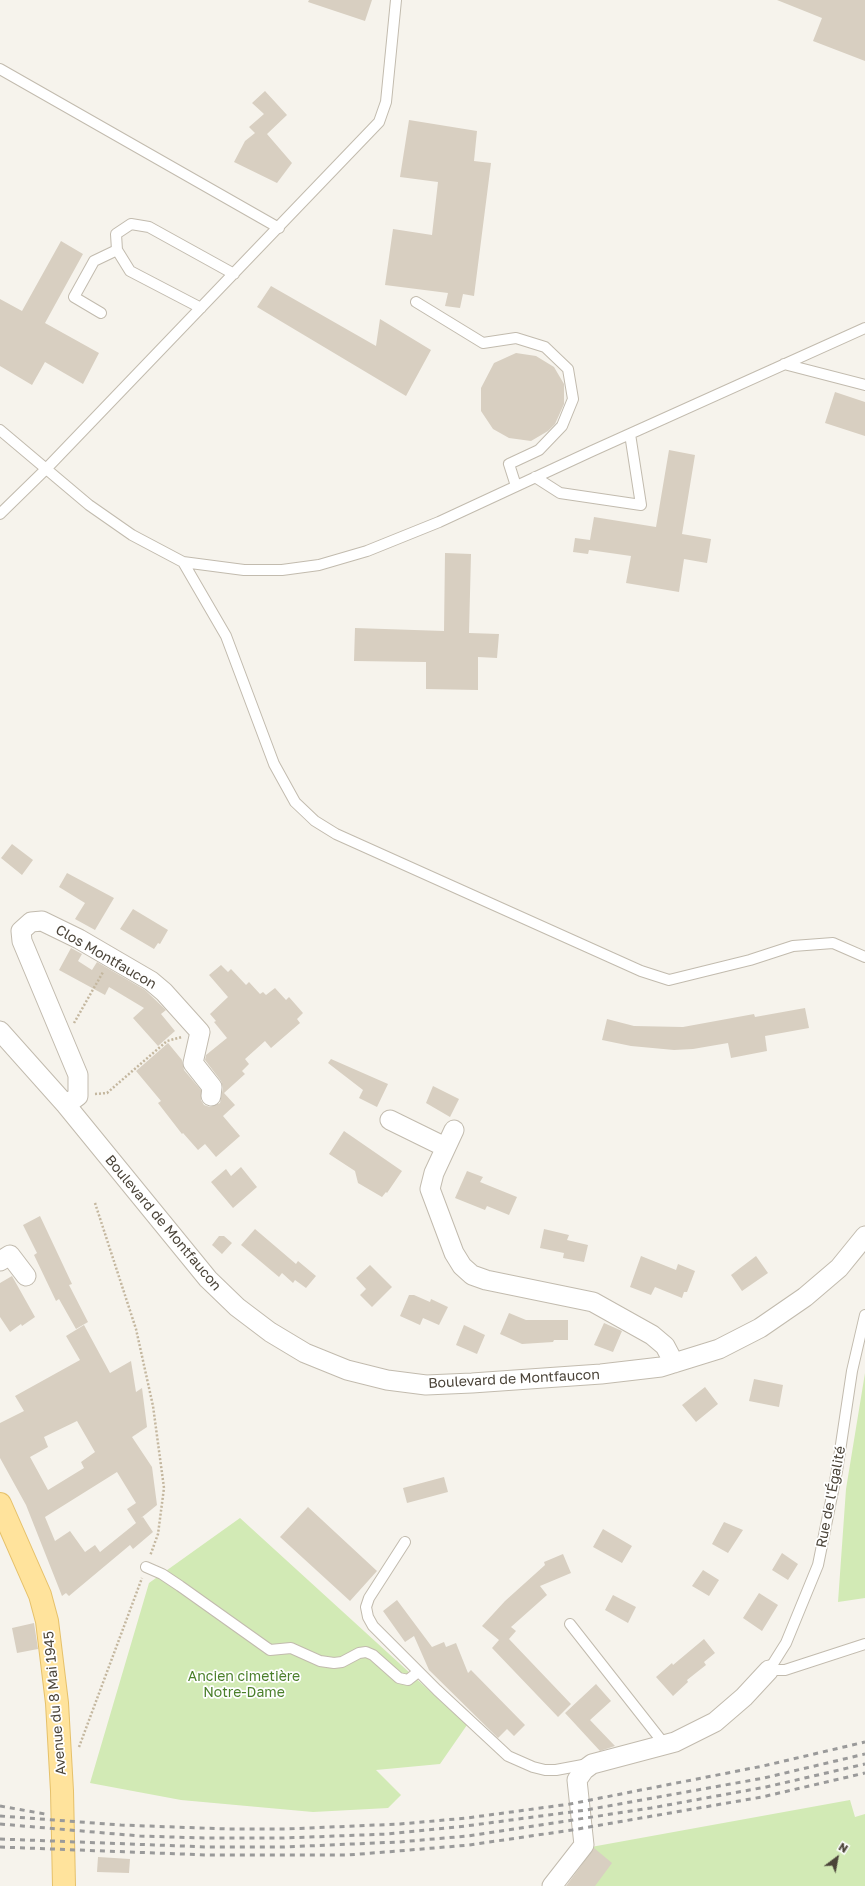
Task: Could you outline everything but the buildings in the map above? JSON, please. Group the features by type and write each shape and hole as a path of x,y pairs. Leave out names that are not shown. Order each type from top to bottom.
{"main road":[{"name":"Avenue du 8 Mai 1945","path":"0,1504 40,1595 47,1621 58,1704 64,1886"}],"street":[{"name":"Clos Montfaucon","path":"63,1040 22,941 21,931 31,922 42,921 79,939 151,981 164,992 200,1032"},
{"name":"Boulevard de Montfaucon","path":"0,1031 72,1101 208,1279 243,1312 270,1332 305,1353 347,1370 386,1380 426,1385 472,1383 623,1372 661,1367 719,1349 760,1328 805,1297 839,1268 865,1236"},
{"path":"200,1032 193,1063 212,1086 212,1096"},
{"path":"63,1040 78,1075 72,1101"},
{"path":"390,1120 445,1147"},
{"path":"454,1130 434,1173 430,1189 454,1253 462,1266 472,1275 486,1280 593,1302 652,1335 666,1346 674,1363"},
{"path":"0,1260 10,1256 26,1276"},
{"name":"Rue de l'Égalité","path":"592,1764 675,1742 715,1722 744,1697 769,1670"},
{"path":"552,1886 584,1845 577,1780 584,1770 592,1764"}],"lane":[{"path":"0,514 46,469 379,122 386,102 396,0"},
{"path":"0,69 278,228"},
{"path":"201,308 130,271 116,250 116,234 131,224 149,226 234,274"},
{"path":"101,313 74,297 94,261 116,250"},
{"path":"416,302 483,342 516,338 546,347 568,369 573,399 562,426 539,450 509,464 516,486"},
{"path":"0,430 89,505 132,535 183,562 244,570 282,570 319,565 374,548 439,522 865,328"},
{"path":"784,364 865,385"},
{"path":"535,477 560,494 641,505 630,434"},
{"path":"183,562 226,636 274,764 295,802 314,821 336,834 641,972 669,980 750,960 793,946 833,943 865,957"},
{"name":"Rue de l'Égalité","path":"769,1670 786,1642 818,1565 837,1471 852,1371 865,1315"},
{"path":"405,1542 369,1598 366,1607 368,1617 373,1626 418,1672 508,1756 521,1763 545,1770 556,1770 592,1764"},
{"path":"146,1567 162,1574 180,1586 270,1650 291,1648 320,1661 334,1663 342,1662 358,1653 366,1652 373,1655 399,1678 408,1680 418,1672"},
{"path":"570,1624 665,1745"},
{"path":"769,1670 785,1670 865,1644"}],"path":[{"path":"63,1040 111,957"},
{"path":"72,1101 107,1093 167,1041 200,1032"},
{"path":"76,1753 158,1534 164,1488 154,1413 136,1329 94,1203"}],"green space":[{"path":"865,1373 865,1598 838,1602 846,1489"},
{"name":"Ancien cimetière Notre-Dame","path":"240,1518 467,1725 440,1764 376,1770 401,1795 388,1808 313,1812 181,1800 90,1783 149,1583"},
{"path":"850,1800 855,1817 865,1814 865,1886 591,1886 598,1871 581,1861 591,1847"}],"railway":[{"path":"0,1816 121,1825 228,1829 286,1829 400,1824 467,1818 570,1804 763,1766 865,1742"},
{"path":"0,1824 140,1836 204,1838 284,1838 388,1834 466,1826 586,1810 764,1778 865,1754"},
{"path":"0,1839 208,1847 283,1847 399,1842 468,1836 651,1808 766,1787 865,1764"},
{"path":"0,1847 208,1855 348,1855 469,1845 572,1830 762,1797 865,1773"},
{"path":"0,1806 45,1814"}]}
